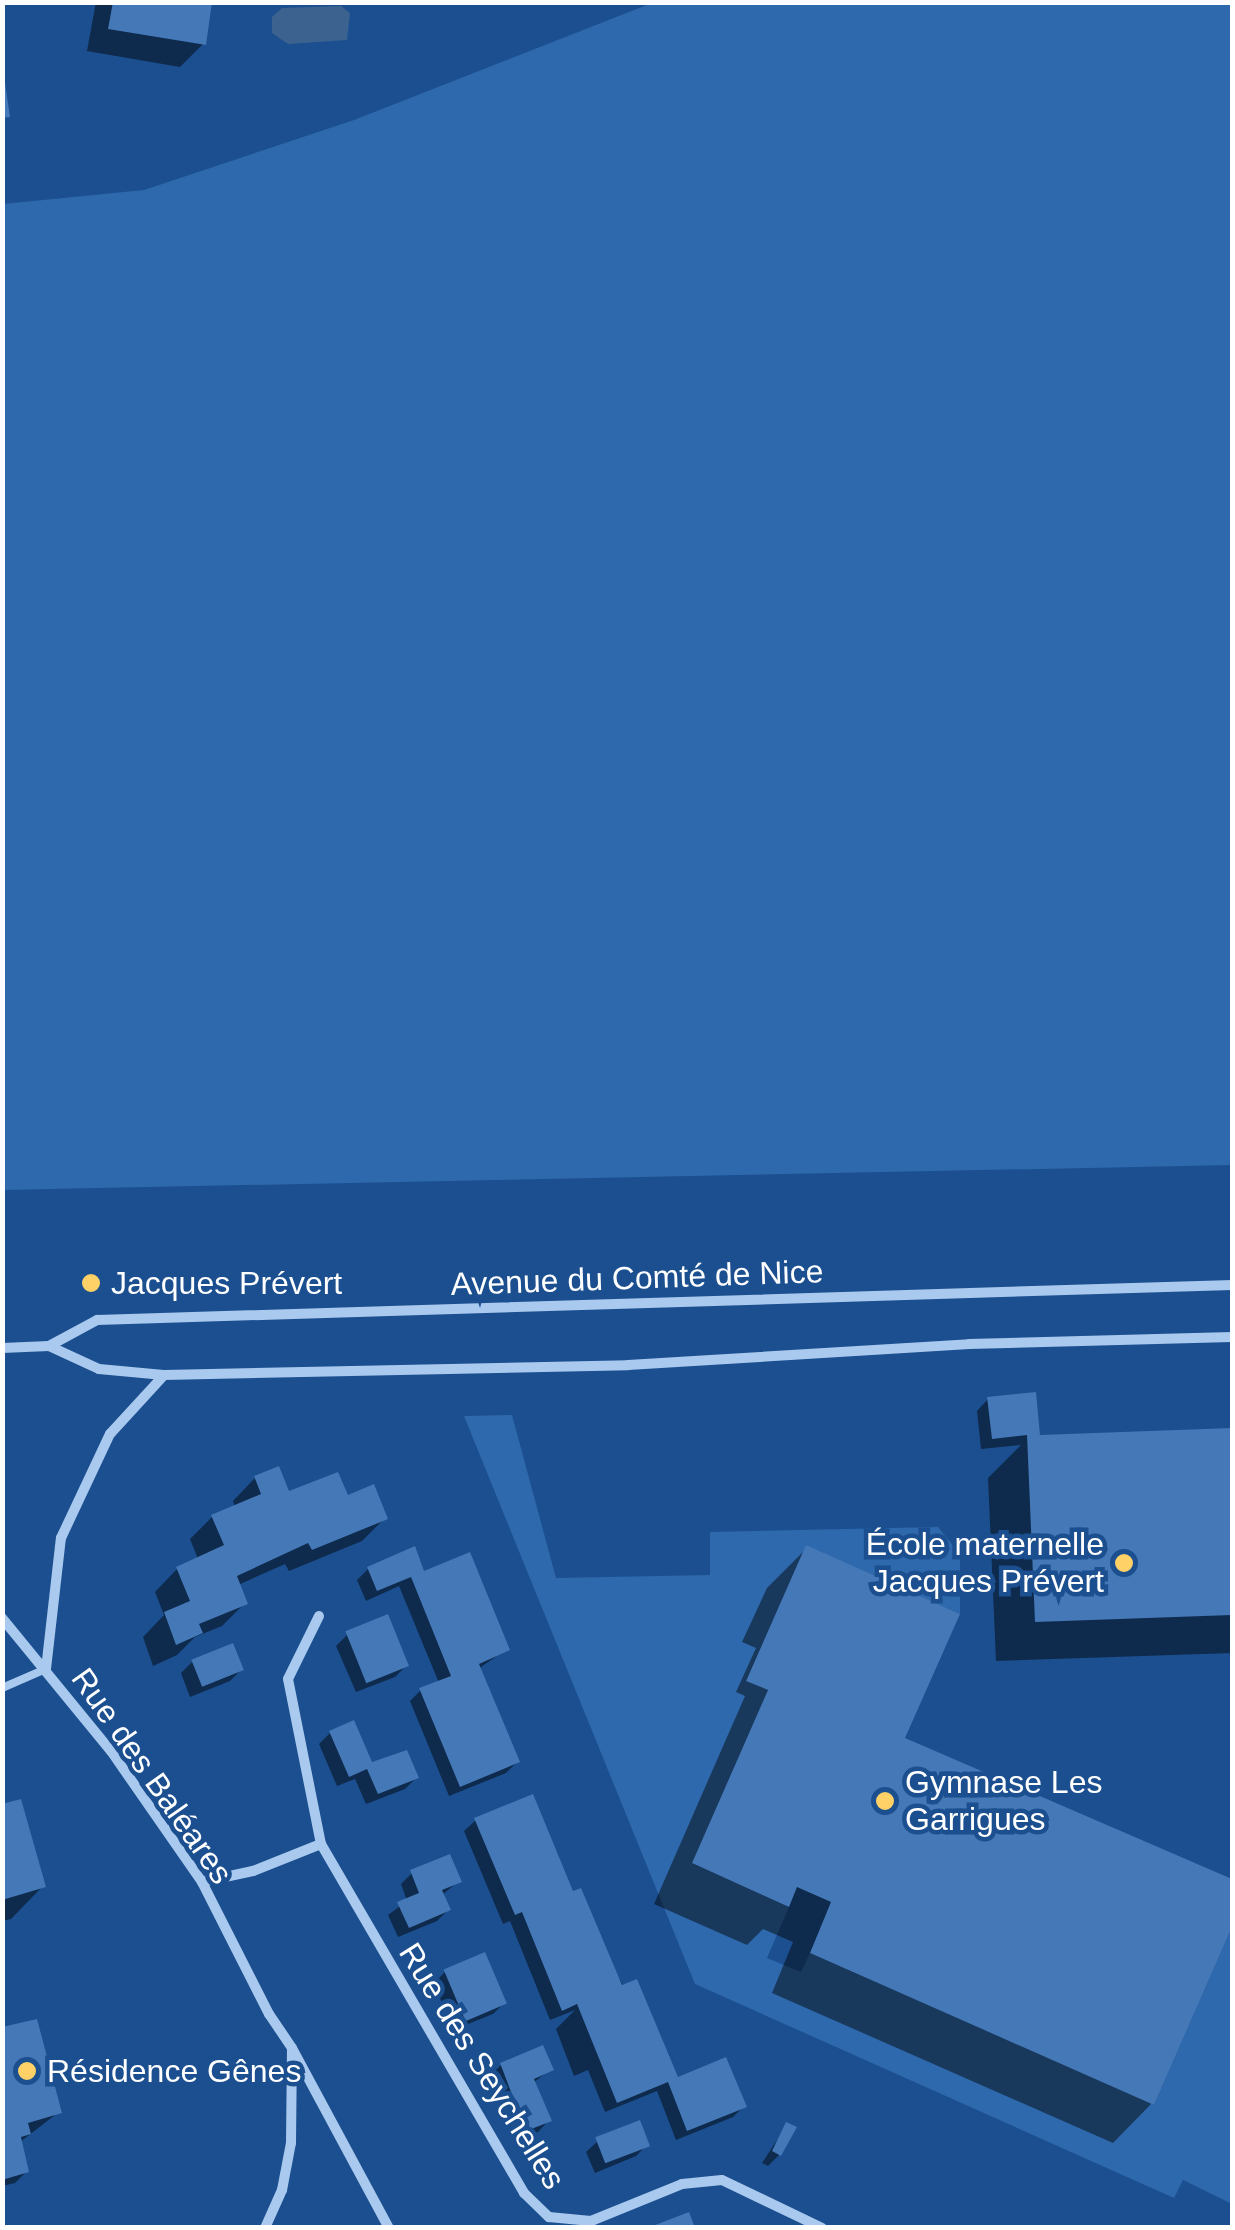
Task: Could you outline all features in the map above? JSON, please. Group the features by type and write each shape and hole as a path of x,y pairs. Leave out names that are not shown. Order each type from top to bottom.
{"street":[{"name":"Avenue du Comté de Nice","path":"2,1348 48,1346 98,1320 1232,1285"},
{"name":"Avenue du Comté de Nice","path":"48,1346 98,1369 164,1374 628,1365 969,1344 1232,1337"},
{"name":"Rue des Baléares","path":"46,1669 61,1538 110,1434 164,1374"},
{"name":"Rue des Seychelles","path":"319,1616 288,1679 320,1844 524,2193 549,2217 592,2222 682,2184 722,2180 822,2228"},
{"name":"Rue des Baléares","path":"2,1618 111,1751 202,1882 269,2014 292,2048 389,2228"},
{"path":"202,1882 253,1871 320,1844"},
{"path":"265,2228 282,2190 290,2142 292,2048"}],"lane":[{"path":"2,1688 46,1669"}],"shaded area":[{"path":"652,3 1232,3 1232,1165 3,1190 3,204 144,190 354,120"},
{"path":"341,6 350,13 347,40 288,44 272,33 272,17 282,8"},
{"path":"512,1415 556,1578 710,1575 710,1532 938,1527 960,1554 960,1614 806,1546 746,1680 768,1690 692,1863 789,1907 767,1958 801,1972 810,1953 1154,2105 1232,1927 1232,2204 1183,2180 1174,2198 695,1984 464,1416"}],"building":[{"path":"113,2 212,2 206,45 108,29"},
{"path":"2,62 10,117 2,118"},
{"path":"1036,1392 1040,1435 1232,1428 1232,1615 1035,1622 1027,1435 992,1439 987,1397"},
{"path":"279,1466 289,1491 338,1472 348,1495 374,1484 388,1519 312,1550 308,1543 237,1576 248,1604 199,1624 203,1633 176,1645 164,1612 190,1601 176,1567 224,1545 211,1515 261,1494 254,1476"},
{"name":"Gymnase Les Garrigues","path":"806,1545 960,1614 905,1738 1232,1879 1232,1927 1154,2105 810,1953 831,1902 797,1887 789,1907 692,1863 768,1690 746,1681"},
{"path":"415,1546 424,1571 470,1552 510,1650 479,1664 520,1762 460,1787 419,1688 451,1676 411,1577 377,1591 367,1567"},
{"path":"388,1614 409,1666 366,1683 345,1631"},
{"path":"233,1643 244,1670 202,1687 191,1660"},
{"path":"354,1720 372,1762 407,1750 419,1778 378,1794 367,1769 349,1777 329,1731"},
{"path":"533,1794 573,1891 581,1888 622,1985 637,1979 678,2077 726,2057 747,2107 687,2131 668,2082 617,2103 577,2004 562,2011 522,1912 515,1915 474,1818"},
{"path":"21,1799 46,1887 2,1900 2,1804"},
{"path":"450,1854 462,1882 442,1890 451,1910 409,1928 397,1902 419,1893 410,1870"},
{"path":"485,1952 507,2004 465,2021 444,1970"},
{"name":"Résidence Gênes","path":"37,2019 62,2113 28,2123 31,2134 21,2137 29,2172 2,2180 2,2027"},
{"path":"543,2045 554,2070 534,2079 552,2121 526,2131 500,2063"},
{"path":"640,2120 650,2146 605,2163 595,2137"},
{"path":"786,2122 797,2127 781,2156 772,2151"},
{"path":"689,2212 695,2228 650,2228 650,2227"}],"place":[{"name":"Jacques Prévert","path":"91,1283"},
{"name":"École maternelle Jacques Prévert","path":"1124,1563"},
{"name":"Gymnase Les Garrigues","path":"885,1801"},
{"name":"Résidence Gênes","path":"27,2071"}]}
